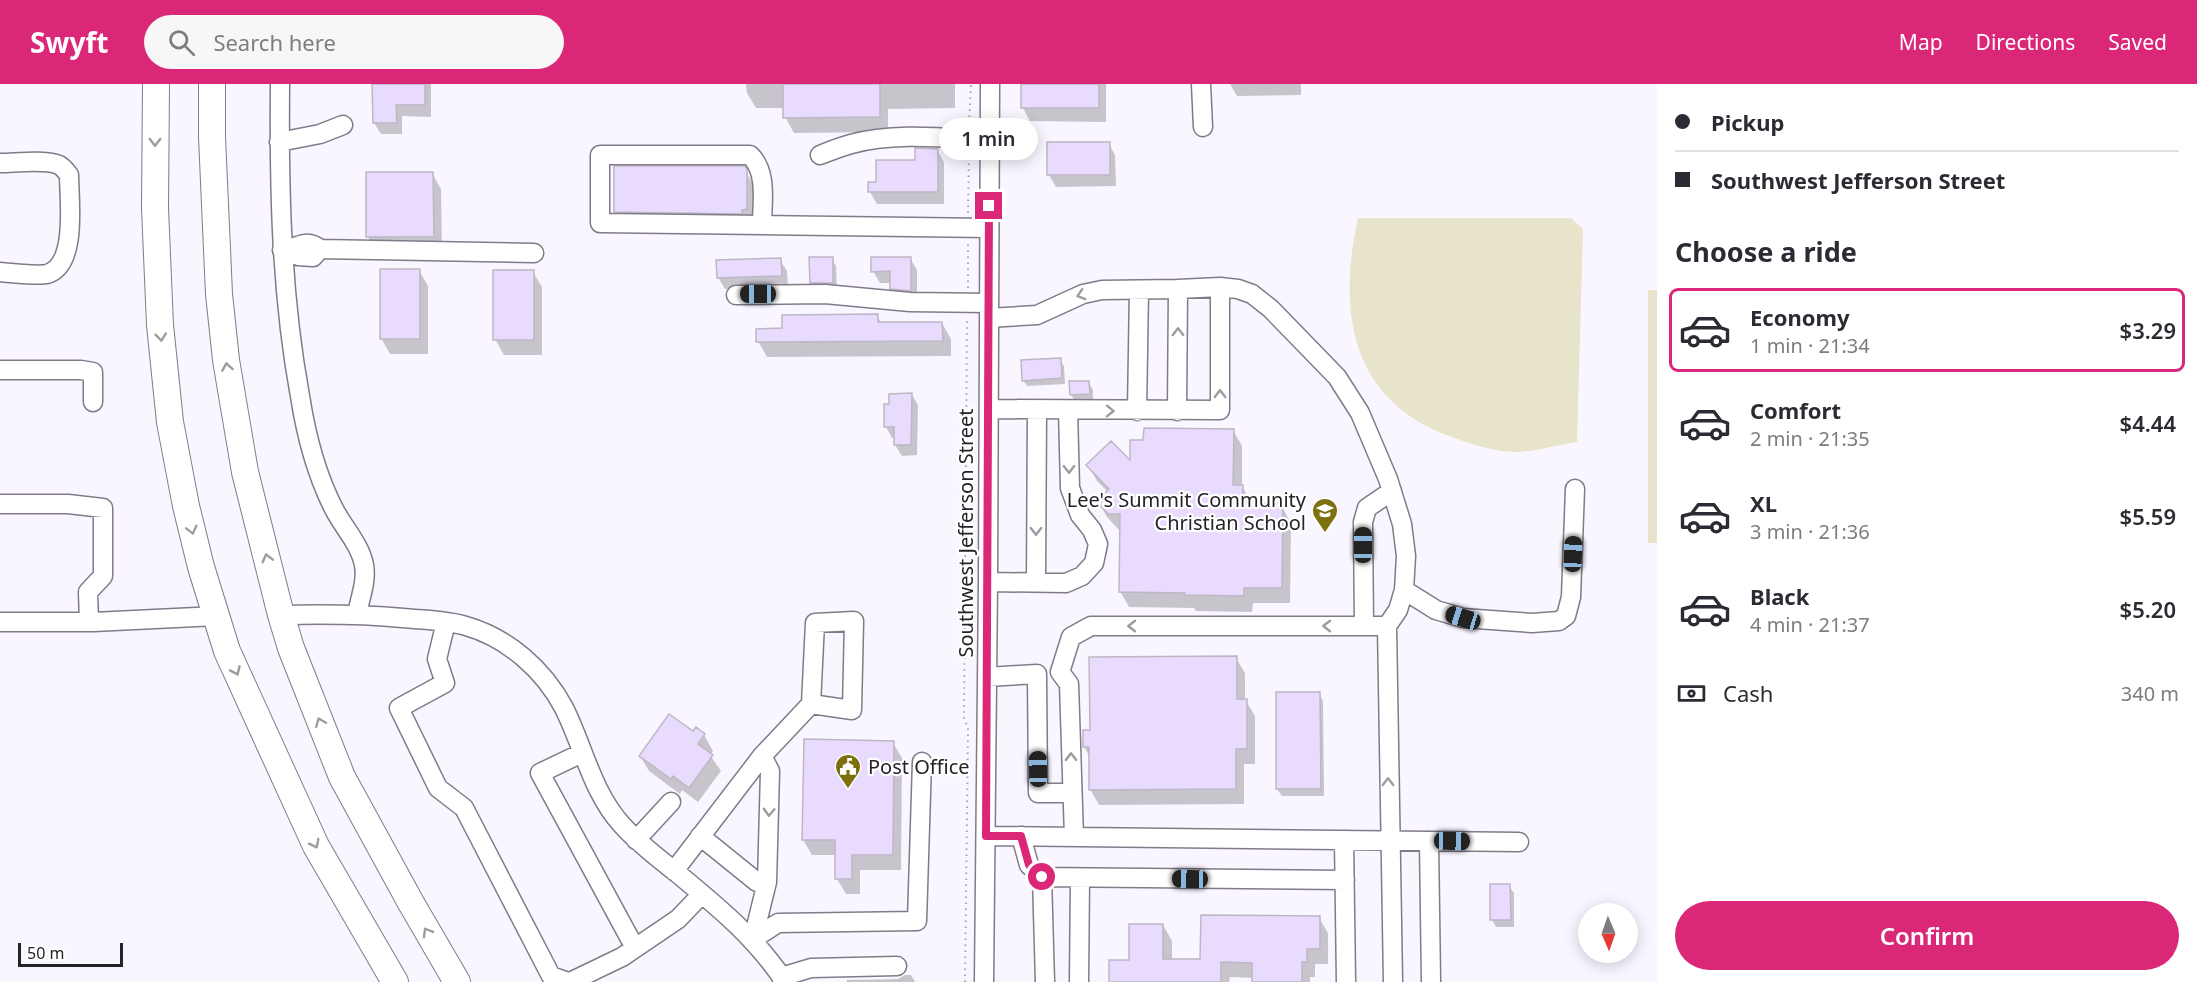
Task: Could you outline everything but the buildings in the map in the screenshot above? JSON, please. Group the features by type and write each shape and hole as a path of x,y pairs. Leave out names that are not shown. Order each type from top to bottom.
{"highway":[{"path":"156,84 157,278 160,325 170,422 186,506 201,567 227,651 316,846 395,982"},
{"path":"212,84 219,294 225,360 245,472 281,615 291,648 342,777 457,982"}],"street":[{"path":"280,84 279,142 292,354 306,429 323,486 334,510 359,550 364,564 365,578 357,614"},
{"name":"Southwest Jefferson Street","path":"984,982 990,84"},
{"path":"1201,84 1203,127"},
{"path":"279,142 320,134 344,125"},
{"path":"820,155 852,144 882,139 989,140"},
{"path":"762,225 762,182 758,163 750,155 600,155 600,223 989,228"},
{"path":"0,163 50,163 65,169 69,175 70,240 66,254 58,266 47,274 0,272"},
{"path":"287,250 298,256 314,256 321,249 534,254"},
{"path":"736,294 825,294 910,302 967,303 989,310 1037,315 1083,294 1102,290 1220,287 1238,289 1252,294 1271,309 1337,377 1360,413 1392,491 1402,524 1406,556 1404,590 1398,609 1387,626 1393,982"},
{"path":"989,409 1220,410 1220,287"},
{"path":"1177,411 1178,289"},
{"path":"1137,411 1139,290"},
{"path":"0,370 93,372 93,402"},
{"path":"1036,581 1037,410"},
{"path":"988,582 1066,583 1082,576 1094,563 1098,544 1092,530 1080,515 1070,488 1068,410"},
{"path":"1404,590 1436,610 1463,618 1532,622 1559,621 1566,616 1571,597 1575,489"},
{"path":"1364,626 1363,522 1367,508 1392,491"},
{"path":"0,504 68,504 103,508 103,576 88,592 89,622"},
{"path":"281,615 357,614 446,622 487,633 506,644 528,662 554,691 565,710 598,792 609,810 636,840 753,939 783,980 811,968 897,966"},
{"path":"0,622 89,622 217,616"},
{"path":"674,870 762,756 811,704 815,623 854,621 852,710 811,704"},
{"path":"446,622 437,659 445,683 399,708 438,788 464,808 551,976 569,982 622,957 678,919 702,894"},
{"path":"1060,672 1071,637 1091,626 1387,626"},
{"path":"987,677 1060,672"},
{"path":"1060,672 1069,684 1074,837"},
{"path":"1036,674 1038,793 1072,793"},
{"path":"582,753 540,772 635,948"},
{"path":"753,939 767,882 770,771 762,756"},
{"path":"753,939 778,923 917,921 922,762"},
{"path":"636,840 671,802"},
{"path":"700,836 757,882 767,882"},
{"path":"986,836 1519,842"},
{"path":"1021,836 1029,865 1042,877 1344,880"},
{"path":"1344,840 1346,982"},
{"path":"1429,841 1431,982"},
{"path":"1042,877 1045,982"},
{"path":"1079,982 1080,878"}],"path":[{"path":"965,982 968,728 964,718 971,84"}],"shaded area":[{"path":"1358,218 1571,218 1583,229 1577,442 1518,452 1492,449 1452,437 1418,421 1392,401 1372,377 1359,350 1352,320 1350,287 1352,253"},
{"path":"1648,290 1657,290 1657,543 1648,543"}],"place":[{"name":"Lee's Summit Community Christian School","path":"1325,534"},
{"name":"Post Office","path":"848,790"}],"route":[{"path":"989,206 986,836 1021,836 1029,865 1042,877"}]}
